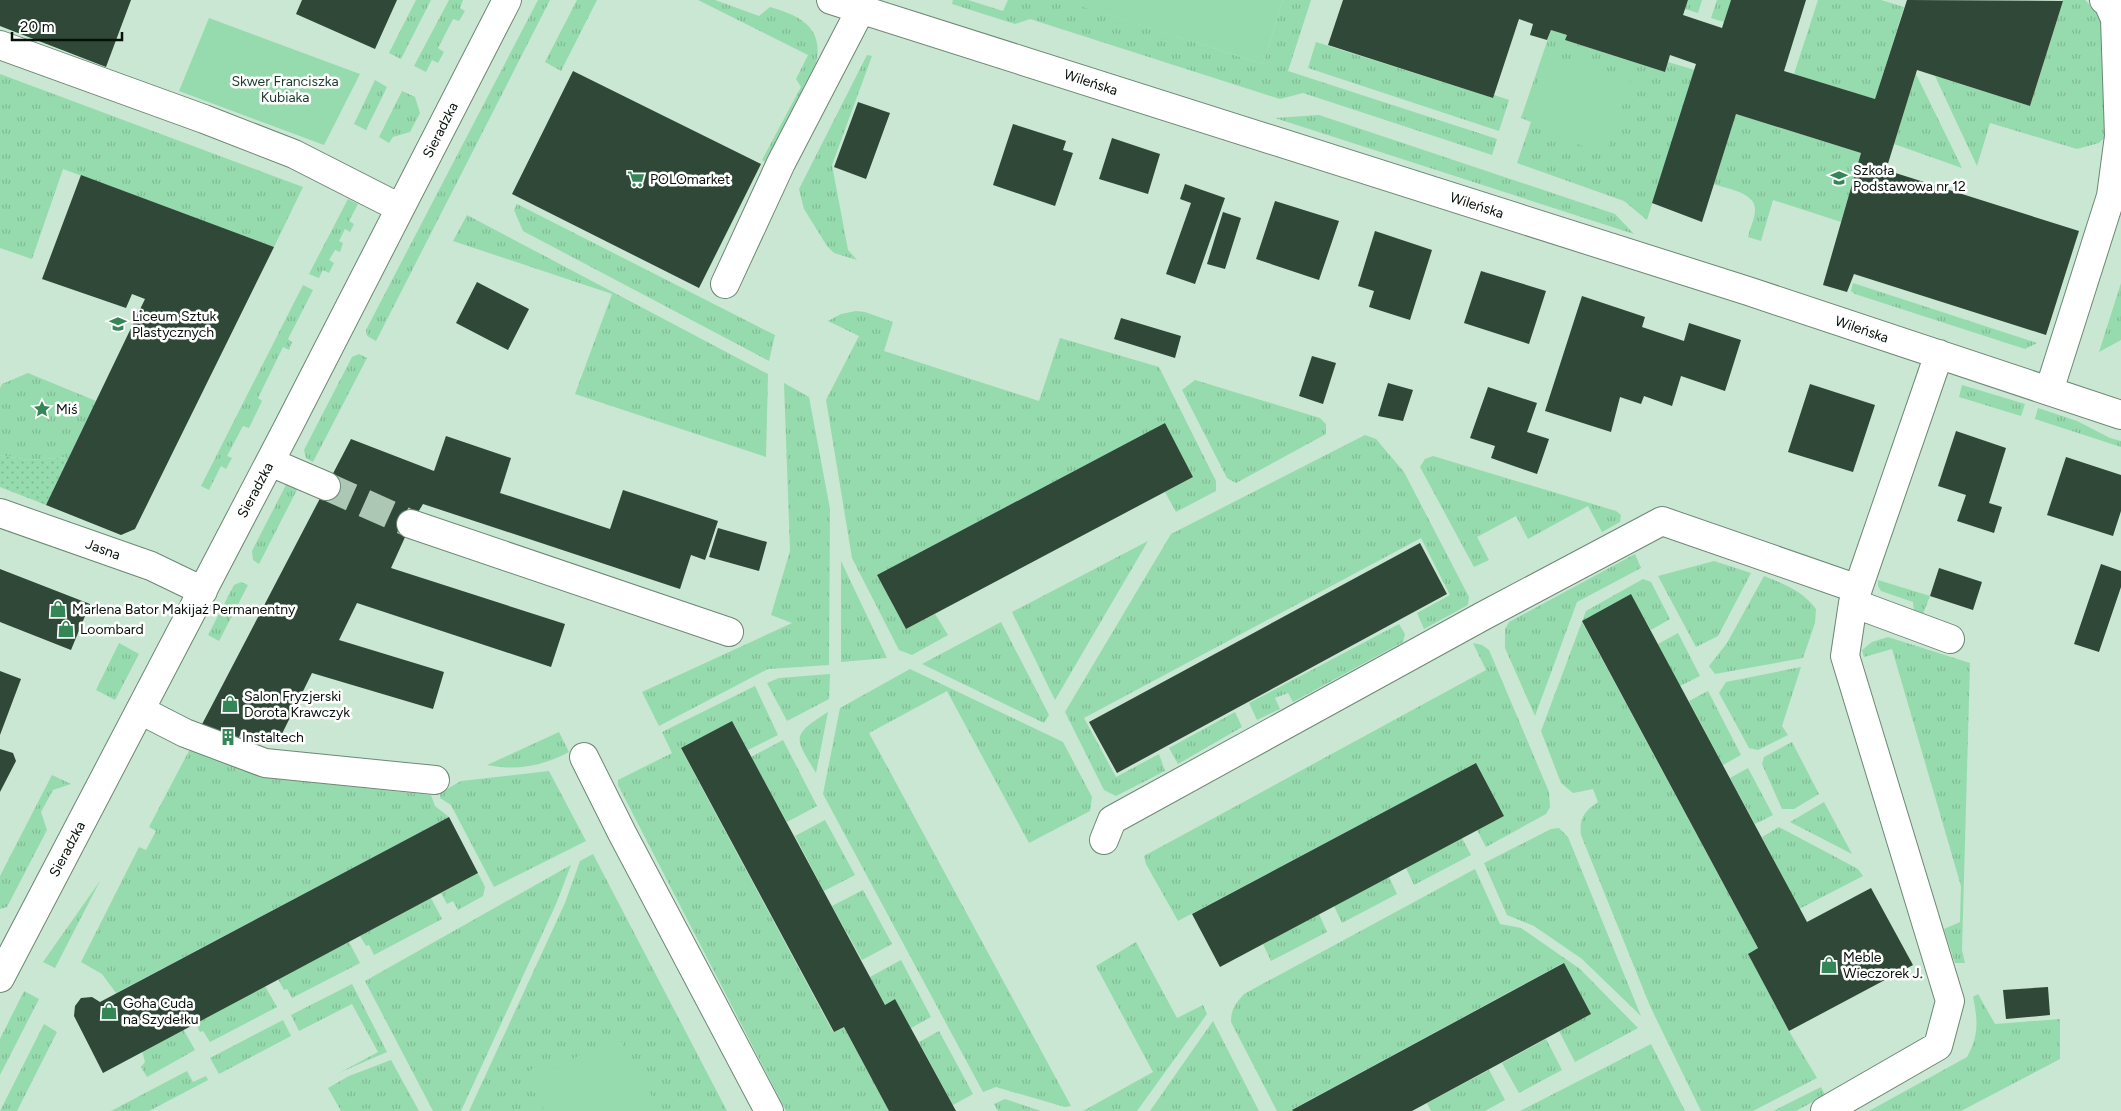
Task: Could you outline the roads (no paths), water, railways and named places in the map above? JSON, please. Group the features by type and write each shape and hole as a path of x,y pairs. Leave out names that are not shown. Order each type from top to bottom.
{"street":[{"name":"Sieradzka","path":"0,978 270,462 507,0"},
{"name":"Wileńska","path":"831,0 1739,288 2121,415"},
{"path":"2049,391 2111,196 2119,136 2116,19 2108,3 2104,0"},
{"path":"724,284 781,162 861,9"},
{"path":"0,45 204,119 294,154 400,208"},
{"path":"1826,1111 1938,1046 1950,1001 1845,656 1855,596 1939,354"},
{"path":"270,462 326,486"},
{"name":"Jasna","path":"0,513 151,566 203,591"},
{"path":"1104,840 1112,820 1483,616 1662,521 1855,596 1950,639"},
{"path":"411,524 728,632"},
{"path":"140,710 185,733 265,763 435,780"},
{"path":"584,757 622,833 769,1111"}],"tunnel":[{"path":"326,486 411,524"}],"place":[{"name":"Szkoła Podstawowa nr 12","path":"1839,178"},
{"name":"POLOmarket","path":"636,179"},
{"name":"Liceum Sztuk Plastycznych","path":"118,324"},
{"name":"Miś","path":"42,409"},
{"name":"Marlena Bator Makijaż Permanentny","path":"58,609"},
{"name":"Loombard","path":"66,629"},
{"name":"Salon Fryzjerski Dorota Krawczyk","path":"230,704"},
{"name":"Instaltech","path":"228,737"},
{"name":"Meble Wieczorek J.","path":"1829,965"},
{"name":"Goha Cuda na Szydełku","path":"109,1011"}],"park label":[{"name":"Skwer Franciszka Kubiaka","path":"285,89"}]}
